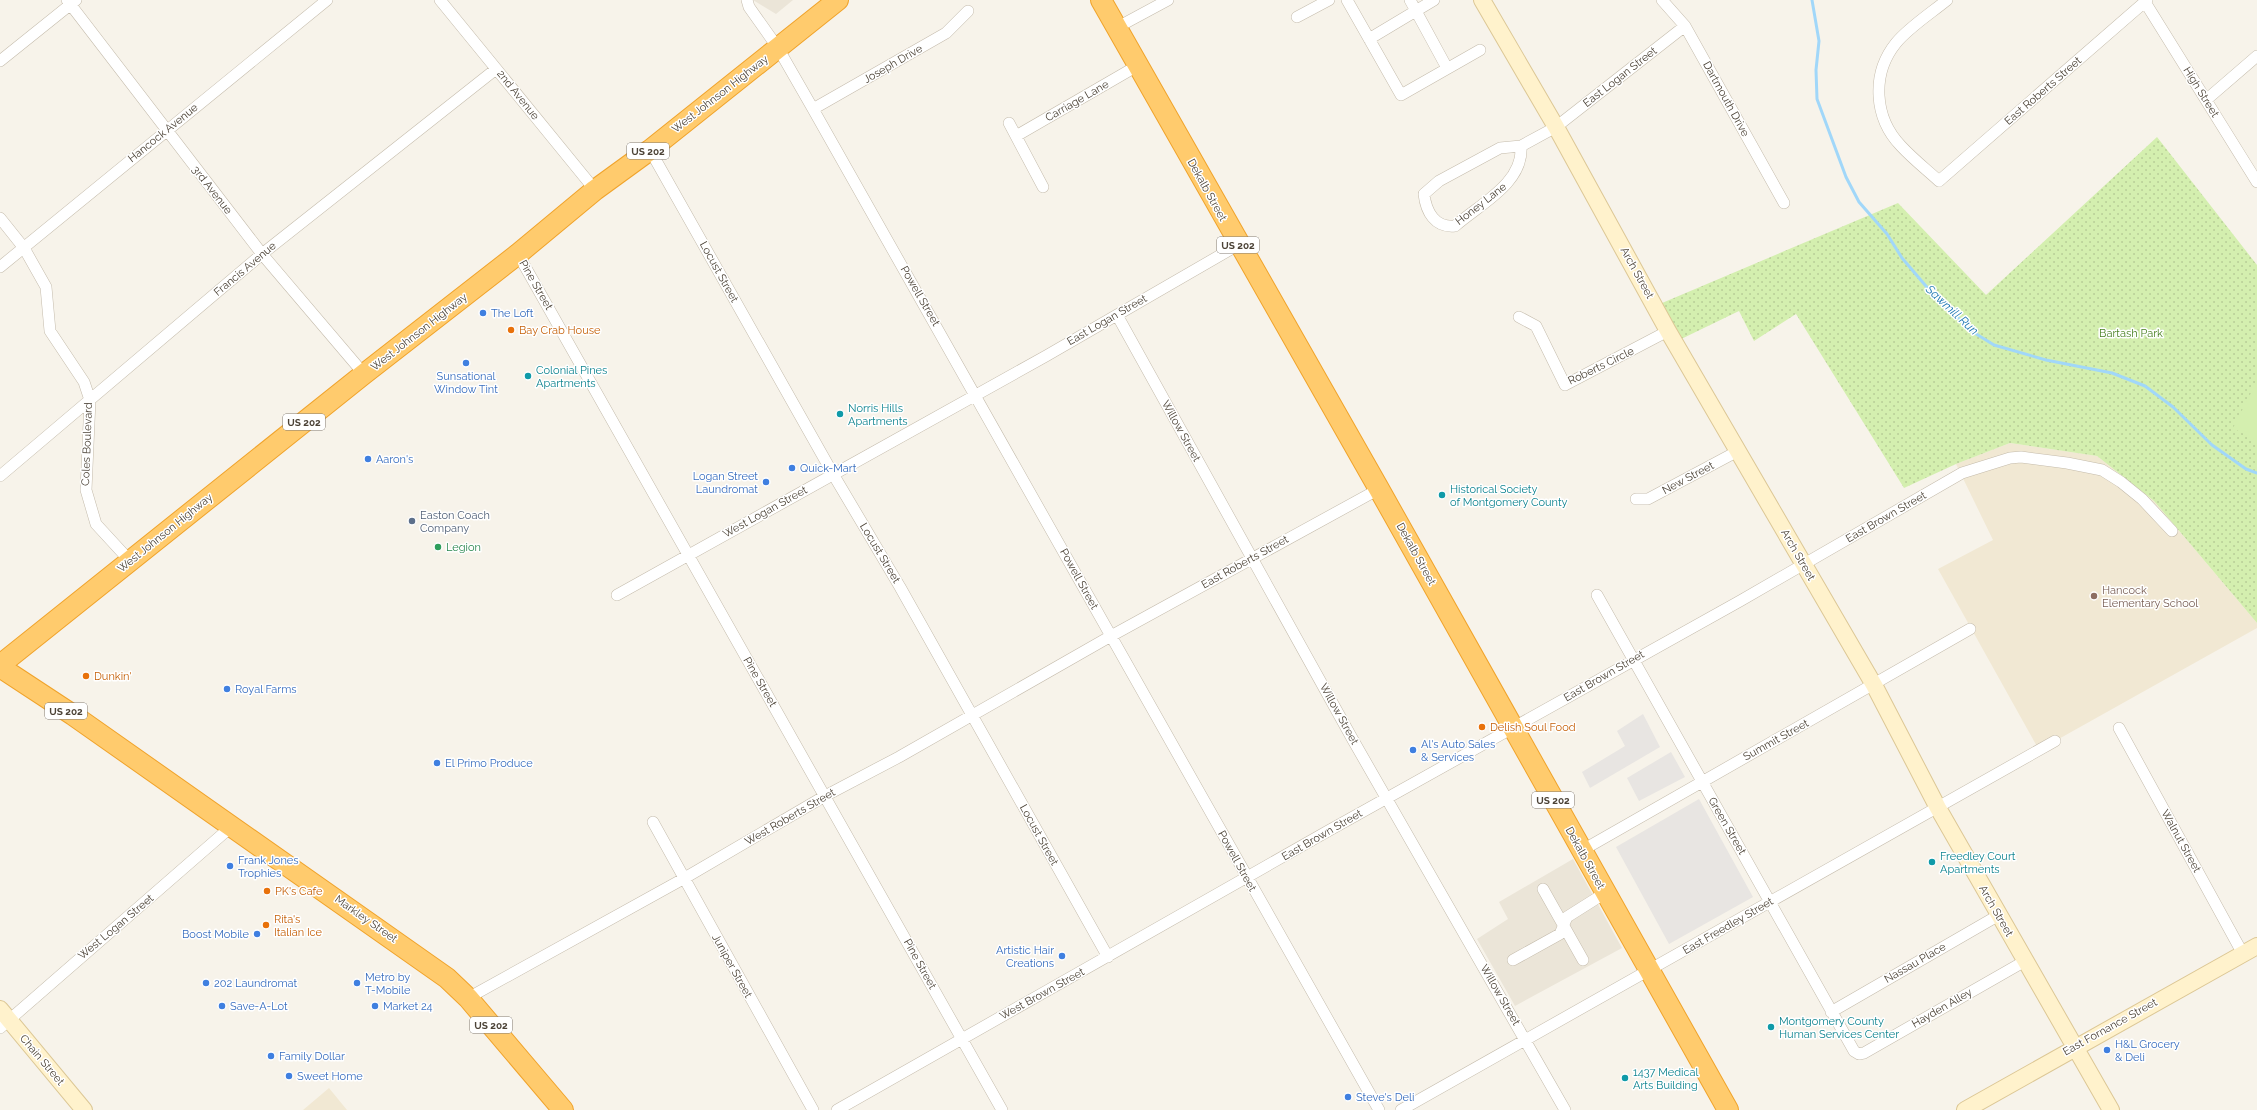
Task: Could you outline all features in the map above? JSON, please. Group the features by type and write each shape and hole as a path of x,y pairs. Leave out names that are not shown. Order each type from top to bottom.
{"highway":[{"name":"West Johnson Highway","path":"0,666 364,374 518,254 595,190 650,150 838,0"},
{"name":"Dekalb Street","path":"1100,0 1238,245 1379,489 1581,851 1728,1110"},
{"name":"Markley Street","path":"0,666 232,826 447,978 468,998 563,1110"}],"street":[{"name":"Hancock Avenue","path":"0,267 327,0"},
{"name":"2nd Avenue","path":"440,0 595,190"},
{"name":"Powell Street","path":"747,0 749,7 778,48 976,395 1247,879 1379,1110"},
{"path":"1116,28 1168,0"},
{"path":"1297,17 1329,0"},
{"path":"1347,0 1401,95 1480,50"},
{"path":"1410,0 1447,68"},
{"path":"1369,39 1434,0"},
{"name":"Arch Street","path":"1482,0 1556,127 1668,331 1874,685 1938,808 2111,1110"},
{"name":"Dartmouth Drive","path":"1662,0 1685,26 1784,203"},
{"name":"East Roberts Street","path":"1947,0 1896,43 1882,65 1879,85 1880,107 1887,127 1900,146 1939,181 2146,1"},
{"name":"High Street","path":"2146,1 2257,182"},
{"name":"3rd Avenue","path":"72,2 166,130 262,254 364,374"},
{"path":"0,61 72,2"},
{"name":"Joseph Drive","path":"813,109 946,33 968,11"},
{"name":"East Logan Street","path":"1556,127 1685,26"},
{"path":"2206,100 2257,56"},
{"name":"Carriage Lane","path":"1016,136 1137,66"},
{"name":"Francis Avenue","path":"0,476 262,254 496,69"},
{"path":"1009,123 1043,187"},
{"name":"Honey Lane","path":"1521,146 1522,157 1512,179 1455,226 1447,227 1435,220 1425,206 1424,194 1439,181 1500,148 1521,146 1556,127"},
{"name":"Locust Street","path":"650,150 833,474 900,587 1108,957"},
{"name":"Coles Boulevard","path":"0,218 24,248 46,286 50,331 84,382 90,400 86,490 96,524 130,561"},
{"name":"East Logan Street","path":"976,395 1238,245"},
{"name":"Pine Street","path":"518,254 1002,1110"},
{"name":"Willow Street","path":"1117,315 1387,799 1565,1110"},
{"name":"Roberts Circle","path":"1519,317 1536,326 1565,385 1668,331"},
{"name":"West Logan Street","path":"617,594 688,556 904,433 976,395"},
{"name":"New Street","path":"1636,499 1648,499 1738,451"},
{"name":"East Brown Street","path":"1247,879 1514,729 1634,659 1803,565 1962,473 2010,458 2021,457 2067,463 2102,470 2142,498 2172,531"},
{"name":"East Roberts Street","path":"1111,636 1252,557 1379,489"},
{"name":"Green Street","path":"1597,595 1831,1012 1854,1051 1858,1054"},
{"name":"Summit Street","path":"1581,851 1701,781 1874,685 1970,629"},
{"name":"West Roberts Street","path":"468,998 683,879 825,796 900,757 1111,636"},
{"name":"Walnut Street","path":"2119,728 2243,954"},
{"name":"East Freedley Street","path":"1401,1110 2055,741"},
{"name":"Juniper Street","path":"653,822 683,879 813,1110"},
{"name":"West Logan Street","path":"3,1019 232,826"},
{"name":"West Brown Street","path":"838,1110 1247,879"},
{"path":"1543,889 1584,960"},
{"path":"1513,960 1560,934 1565,928 1567,917 1605,892"},
{"name":"Nassau Place","path":"1831,1012 1999,915"},
{"name":"East Fornance Street","path":"1965,1110 2074,1047 2257,946"},
{"name":"Hayden Alley","path":"1858,1054 1864,1053 2025,961"},
{"name":"Chain Street","path":"3,1019 84,1110"}],"shaded area":[{"path":"753,0 793,0 776,14"},
{"name":"Hancock Elementary School","path":"2010,443 2097,456 2154,501 2257,623 2257,628 2039,750 1938,569 1993,540 1956,464"},
{"path":"1643,714 1660,747 1590,788 1582,772 1625,746 1617,731"},
{"path":"1671,752 1685,777 1639,801 1627,778"},
{"path":"1699,799 1753,897 1669,944 1616,847"},
{"path":"1573,859 1622,948 1515,1006 1477,939 1508,919 1499,902"},
{"path":"329,1088 347,1110 303,1110"}],"green space":[{"name":"Bartash Park","path":"2157,137 2257,265 2257,623 2154,501 2097,456 2010,443 1956,464 1904,488 1796,314 1754,341 1739,311 1675,342 1655,306 1898,203 1986,295"},
{"path":"2257,381 2257,441 2233,428"}],"waterway":[{"name":"Sawmill Run","path":"1812,0 1819,41 1816,70 1817,99 1846,177 1859,202 1887,234 1902,258 1931,292 1973,332 1994,345 2046,360 2112,373 2145,386 2173,407 2212,445 2246,469 2257,473"}],"place":[{"name":"The Loft","path":"483,313"},
{"name":"Bay Crab House","path":"511,330"},
{"name":"Sunsational Window Tint","path":"466,363"},
{"name":"Colonial Pines Apartments","path":"528,376"},
{"name":"Norris Hills Apartments","path":"840,414"},
{"name":"Aaron's","path":"368,459"},
{"name":"Quick-Mart","path":"792,468"},
{"name":"Logan Street Laundromat","path":"766,482"},
{"name":"Historical Society of Montgomery County","path":"1442,495"},
{"name":"Easton Coach Company","path":"412,521"},
{"name":"Legion","path":"438,547"},
{"name":"Hancock Elementary School","path":"2094,596"},
{"name":"Dunkin'","path":"86,676"},
{"name":"Royal Farms","path":"227,689"},
{"name":"Delish Soul Food","path":"1482,727"},
{"name":"Al's Auto Sales & Services","path":"1413,750"},
{"name":"El Primo Produce","path":"437,763"},
{"name":"Freedley Court Apartments","path":"1932,862"},
{"name":"Frank Jones Trophies","path":"230,866"},
{"name":"PK's Cafe","path":"267,891"},
{"name":"Rita's Italian Ice","path":"266,925"},
{"name":"Boost Mobile","path":"257,934"},
{"name":"Artistic Hair Creations","path":"1062,956"},
{"name":"202 Laundromat","path":"206,983"},
{"name":"Metro by T-Mobile","path":"357,983"},
{"name":"Save-A-Lot","path":"222,1006"},
{"name":"Market 24","path":"375,1006"},
{"name":"Montgomery County Human Services Center","path":"1771,1027"},
{"name":"H&L Grocery & Deli","path":"2107,1050"},
{"name":"Family Dollar","path":"271,1056"},
{"name":"Sweet Home","path":"289,1076"},
{"name":"1437 Medical Arts Building","path":"1625,1078"},
{"name":"Steve's Deli","path":"1348,1097"}]}
